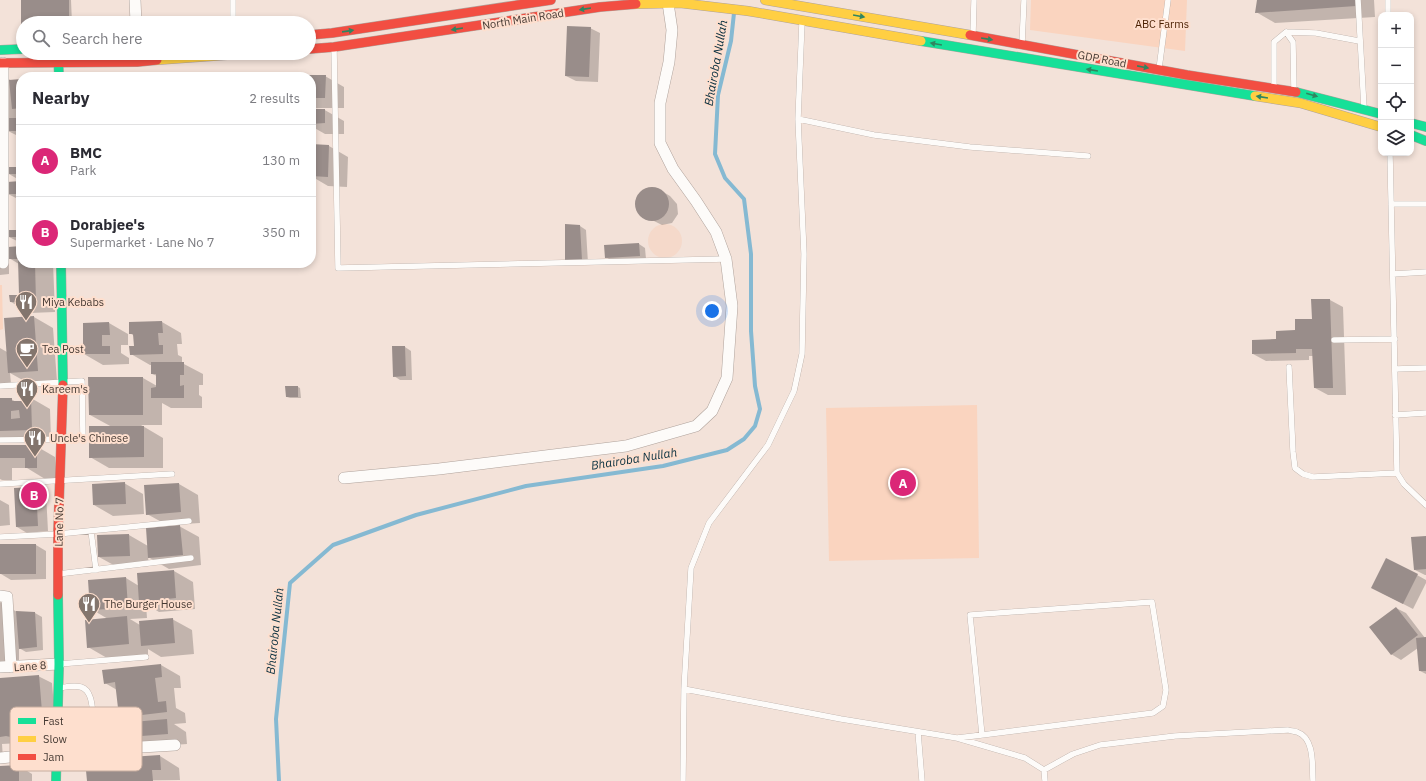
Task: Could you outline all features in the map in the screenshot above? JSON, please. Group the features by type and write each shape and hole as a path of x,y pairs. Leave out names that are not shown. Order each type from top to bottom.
{"main road":[{"name":"North Main Road","path":"316,34 348,31 551,0"},
{"path":"765,0 805,3 802,20"},
{"path":"778,16 782,1"},
{"name":"North Main Road","path":"316,48 600,7 644,3 680,3 748,11 973,50 1300,103 1378,126"},
{"name":"GDP Road","path":"805,3 821,9 1022,44 1158,70 1294,91 1378,113"},
{"path":"0,50 16,49"},
{"path":"2,63 36,60"},
{"path":"58,60 59,72"},
{"path":"1414,124 1426,127"},
{"path":"1414,136 1426,141"},
{"name":"Lane No 7","path":"58,707 59,664 58,534 63,382 61,268"},
{"name":"Lane No 7","path":"56,771 56,781"}],"street":[{"path":"135,0 136,16"},
{"path":"344,478 439,469 626,446 696,426 712,411 727,378 732,306 726,259 716,232 696,201 673,170 660,142 660,103 669,62 672,30 668,3"},
{"path":"2,63 3,263"},
{"path":"0,596 7,597 5,667"},
{"name":"Lane 8","path":"5,667 59,664"},
{"path":"142,747 174,745"},
{"path":"0,758 10,757"}],"lane":[{"path":"233,0 233,16"},
{"path":"972,36 974,0"},
{"path":"1022,44 1024,0"},
{"path":"1158,70 1168,0"},
{"path":"1358,0 1359,41 1364,110"},
{"path":"1388,0 1388,12"},
{"path":"683,781 684,689 691,568 709,523 768,445 794,391 802,354 804,254 798,119 802,20"},
{"path":"1274,88 1274,42 1286,32 1316,33 1359,41"},
{"path":"1286,32 1294,42 1294,91"},
{"path":"334,47 338,268 726,259"},
{"path":"798,119 874,135 970,147 1088,156"},
{"path":"1390,156 1397,473 1404,484 1426,505"},
{"path":"1391,204 1426,204"},
{"path":"1393,274 1426,272"},
{"path":"1334,340 1394,339"},
{"path":"1289,367 1295,468 1303,474 1313,477 1397,473"},
{"path":"1395,370 1426,368"},
{"path":"0,386 82,381 84,439 0,440"},
{"path":"1395,415 1426,413"},
{"path":"0,484 172,474"},
{"path":"0,537 58,534 189,521"},
{"path":"91,531 96,570"},
{"path":"58,574 191,558"},
{"path":"957,738 982,735 1154,713 1163,706 1166,690 1152,602 970,615 982,735"},
{"path":"59,664 146,657"},
{"path":"58,688 79,686 84,688 89,694 91,707"},
{"path":"684,689 841,719 957,738 1025,758 1044,770"},
{"path":"1044,770 1073,754 1100,745 1175,736 1288,730 1298,732 1305,738 1310,748 1313,781"},
{"path":"918,732 922,781"},
{"path":"1044,770 1045,781"}],"shaded area":[{"path":"668,224 677,229 681,234 681,248 677,253 672,257 662,258 658,257 649,248 648,238 649,234 658,225"}],"green space":[{"name":"ABC Farms","path":"1031,0 1187,0 1185,51 1030,30"},
{"path":"0,285 2,285 3,329 0,330"},
{"path":"977,405 979,558 829,561 826,408"}],"building":[{"path":"21,0 69,0 69,16 21,16"},
{"path":"1257,0 1355,0 1356,6 1255,13"},
{"path":"567,26 591,27 589,77 565,76"},
{"path":"316,75 326,75 325,98 316,98"},
{"path":"16,79 16,109 12,109 9,80"},
{"path":"316,109 325,109 325,123 316,124"},
{"path":"7,118 16,118 16,131 7,131"},
{"path":"316,144 329,145 328,177 316,176"},
{"path":"8,167 16,167 16,174 8,174"},
{"path":"16,181 16,194 7,194 7,182"},
{"path":"652,187 664,192 669,204 664,216 652,221 640,216 635,204 640,192"},
{"path":"565,224 580,225 582,260 565,260"},
{"path":"8,230 16,230 16,237 8,237"},
{"path":"639,243 640,256 605,258 604,245"},
{"path":"16,246 16,259 9,259 8,247"},
{"path":"18,268 35,268 36,302 10,302 9,295 19,295"},
{"path":"1311,299 1330,299 1333,388 1314,388 1312,349 1296,349 1296,353 1252,354 1252,340 1276,339 1276,331 1295,330 1295,319 1312,319"},
{"path":"34,316 38,371 8,373 4,318"},
{"path":"162,321 163,333 158,333 159,345 163,345 163,354 130,355 129,346 134,346 133,334 129,334 129,322"},
{"path":"109,322 110,335 102,335 102,346 110,346 110,354 83,354 83,323"},
{"path":"392,346 405,346 406,376 393,377"},
{"path":"151,362 184,362 184,375 180,375 180,386 184,385 184,398 151,398 151,388 156,387 156,374 151,374"},
{"path":"88,377 143,377 143,415 89,415"},
{"path":"285,386 298,386 298,397 286,397"},
{"path":"31,397 32,430 0,431 0,398 12,398 12,401 23,401 23,398","holes":["19,410 20,418 11,419 11,411"]},
{"path":"89,426 144,426 144,457 89,458"},
{"path":"0,445 37,445 37,468 25,468 25,458 0,458"},
{"path":"125,482 126,504 93,505 92,484"},
{"path":"179,483 181,512 146,515 144,485"},
{"path":"36,487 38,526 16,527 14,488"},
{"path":"180,525 183,555 148,558 146,528"},
{"path":"129,534 130,556 98,557 97,535"},
{"path":"1426,536 1426,569 1414,570 1411,537"},
{"path":"0,544 36,544 36,574 0,574"},
{"path":"1386,558 1418,574 1403,604 1371,588"},
{"path":"174,570 176,598 139,602 137,573"},
{"path":"126,577 128,608 90,610 88,580"},
{"path":"1396,607 1418,635 1391,655 1369,627"},
{"path":"16,611 35,612 37,647 19,649"},
{"path":"127,616 129,644 87,648 85,620"},
{"path":"173,618 175,643 141,646 139,621"},
{"path":"1426,637 1426,671 1419,671 1416,638"},
{"path":"161,664 162,677 155,678 158,702 166,701 167,712 142,715 142,707 118,707 115,682 104,684 102,670"},
{"path":"39,675 42,707 10,707 10,737 0,737 0,678"},
{"path":"167,719 168,734 142,736 142,721"},
{"path":"160,755 161,770 152,770 153,781 87,781 86,771 142,771 142,756"},
{"path":"10,765 10,771 19,771 19,781 0,781 0,766"}],"waterway":[{"name":"Bhairoba Nullah","path":"279,781 276,719 290,583 333,545 416,515 526,486 663,466 727,450 744,439 755,426 760,409 755,386 751,331 751,254 744,199 725,178 715,154 718,95 731,41 734,13"}],"traffic: fast":[{"path":"921,41 1255,96"},
{"path":"0,50 16,49"},
{"path":"58,60 59,72"},
{"path":"1296,92 1378,113"},
{"path":"1414,124 1426,127"},
{"path":"1414,136 1426,141"},
{"path":"61,268 63,385"},
{"path":"58,595 58,707"},
{"path":"56,771 56,781"}],"traffic: slow":[{"path":"765,0 970,35"},
{"path":"636,4 680,3 748,11 921,41"},
{"path":"1255,96 1300,103 1378,126"}],"traffic: jam":[{"path":"316,34 551,0"},
{"path":"316,48 600,7 636,4"},
{"path":"970,35 1187,75 1296,92"},
{"path":"0,63 137,62 157,60"},
{"path":"58,595 58,534 63,385"}],"place":[{"name":"Miya Kebabs","path":"26,322"},
{"name":"Tea Post","path":"27,368"},
{"name":"Kareem's","path":"27,408"},
{"name":"Uncle's Chinese","path":"35,458"},
{"name":"BMC","path":"903,483"},
{"name":"Dorabjee's","path":"34,495"},
{"name":"The Burger House","path":"89,624"}]}
